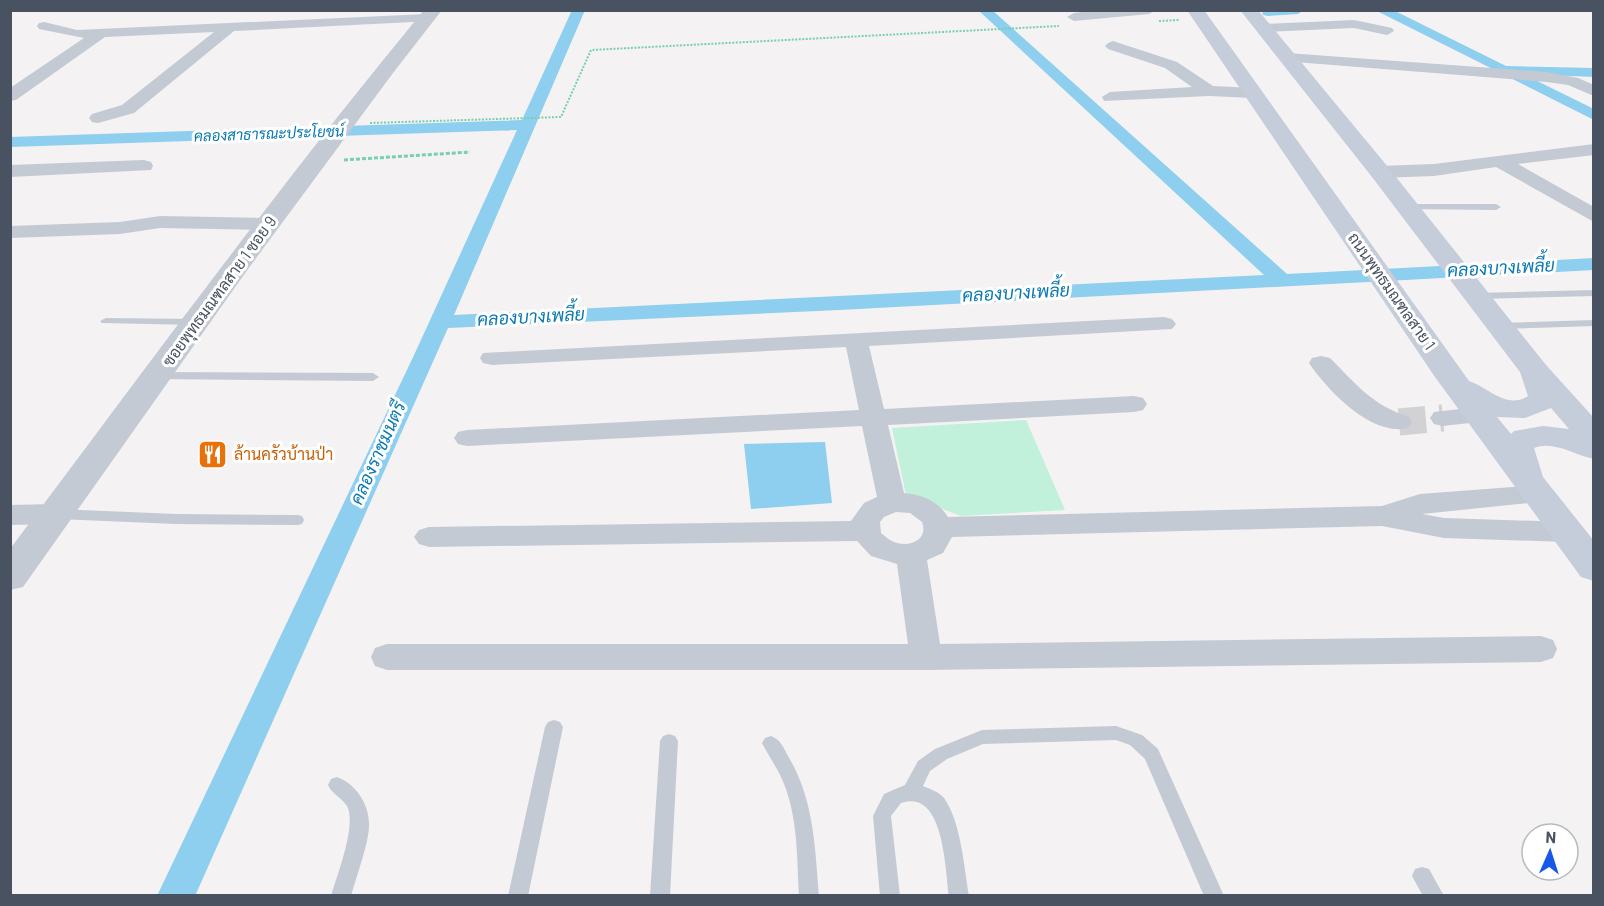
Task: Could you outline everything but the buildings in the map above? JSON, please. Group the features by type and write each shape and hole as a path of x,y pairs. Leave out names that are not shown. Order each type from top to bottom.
{"main road":[{"path":"1248,10 1592,439"},
{"name":"ถนนพุทธมณฑลสาย 1","path":"1198,15 1378,270 1446,371 1593,568"},
{"path":"1446,371 1470,395 1483,402 1513,410 1533,408 1544,399 1535,370"},
{"path":"1533,487 1518,448 1525,438 1544,435 1592,439"}],"street":[{"path":"1072,22 1141,11 1151,16"},
{"path":"44,26 77,34 431,14"},
{"name":"ซอยพุทธมณฑลสาย 1 ซอย 9","path":"10,577 262,233 431,14"},
{"path":"1262,28 1354,24 1387,31"},
{"path":"98,118 128,109 231,26"},
{"path":"10,96 103,32"},
{"path":"1113,46 1160,61 1189,84"},
{"path":"1289,62 1561,79 1593,91"},
{"path":"1150,80 1171,78 1209,91 1252,93"},
{"path":"1110,97 1189,84"},
{"path":"1380,172 1434,170 1591,151"},
{"path":"1502,163 1593,216"},
{"path":"10,171 144,166"},
{"path":"10,232 120,228 150,236 262,233"},
{"path":"492,358 1164,324"},
{"path":"856,340 892,502"},
{"path":"1321,363 1370,412 1380,418 1399,422"},
{"path":"467,438 1134,404"},
{"path":"1443,418 1478,415"},
{"path":"1382,516 1420,504 1533,487"},
{"path":"892,502 918,505 928,510 936,518 940,527 939,536 933,545 924,551 896,554 881,549 870,541 864,531 864,521 870,512 892,502"},
{"path":"10,515 57,514"},
{"path":"940,527 1382,516 1444,528 1567,532"},
{"path":"429,537 864,531"},
{"path":"911,554 926,657"},
{"path":"387,657 926,657 1541,649"}],"lane":[{"path":"1408,207 1496,207"},
{"path":"1470,288 1593,293"},
{"path":"106,321 196,322"},
{"path":"1503,329 1593,323"},
{"path":"1503,329 1593,330"},
{"path":"157,376 373,377"},
{"path":"57,514 176,519 297,520"},
{"path":"518,896 554,727"},
{"path":"910,792 924,766 941,754 982,737 1116,733 1133,737 1144,744 1152,754 1214,896"},
{"path":"660,896 669,741"},
{"path":"771,743 788,770 796,790 809,896"},
{"path":"337,785 356,803 360,826 341,896"},
{"path":"890,896 882,816 886,805 894,795 910,792 929,796 938,804 944,820 959,896"},
{"path":"1422,876 1434,896"}],"path":[{"path":"1151,16 1198,15"},
{"path":"341,129 561,117 591,50 1072,22"},
{"path":"316,161 470,152"}],"green space":[{"path":"1026,420 1065,510 961,516 906,495 892,428"}],"water":[{"path":"825,442 832,503 751,509 744,444"}],"waterway":[{"name":"คลองราชมนตรี","path":"528,125 579,10"},
{"path":"984,10 1281,280"},
{"path":"1268,12 1298,10"},
{"path":"1384,11 1594,115"},
{"path":"1510,69 1594,73"},
{"name":"คลองสาธารณะประโยชน์","path":"10,142 528,125"},
{"name":"คลองราชมนตรี","path":"440,322 528,125"},
{"name":"คลองบางเพลี้ย","path":"440,322 839,304 1594,264"},
{"name":"คลองราชมนตรี","path":"176,896 440,322"}],"tunnel":[{"path":"1399,422 1443,418"}],"place":[{"name":"ล้านครัวบ้านป่า","path":"213,454"}]}
